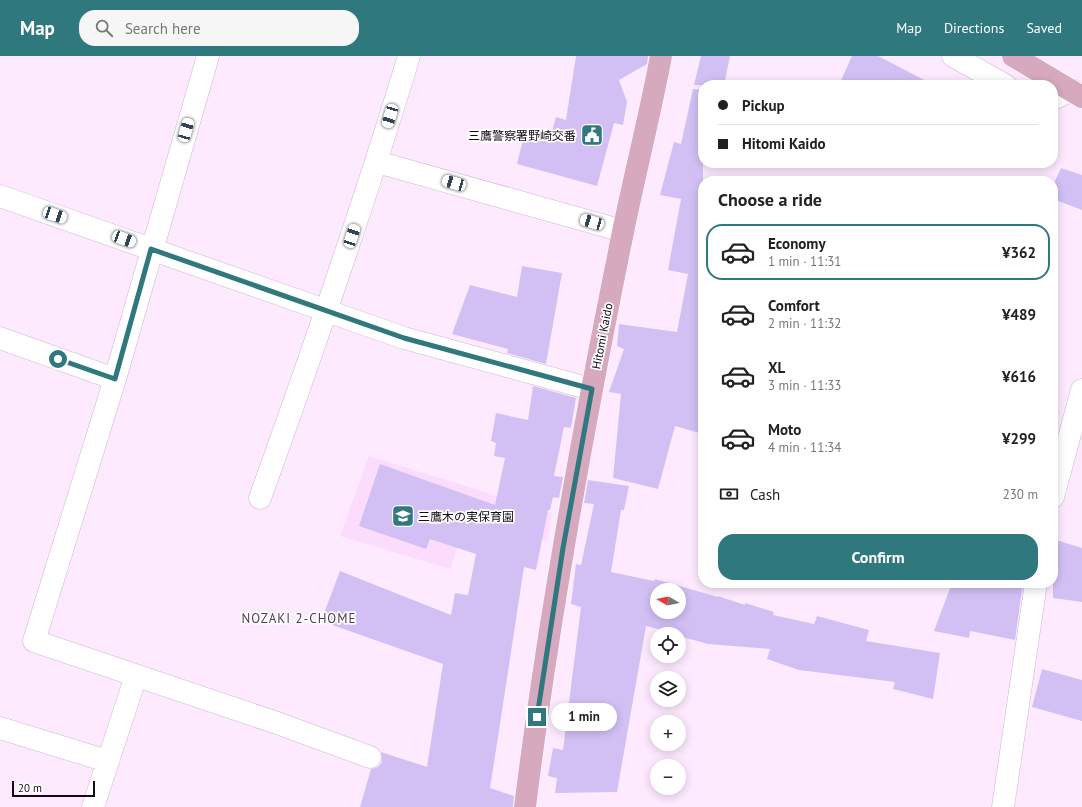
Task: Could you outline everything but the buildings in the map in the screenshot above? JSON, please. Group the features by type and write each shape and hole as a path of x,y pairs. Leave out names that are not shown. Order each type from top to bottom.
{"main road":[{"name":"Hitomi Kaido","path":"525,807 559,571 592,389 623,231 661,56"},
{"path":"1013,56 1047,80"},
{"path":"1058,87 1069,95"}],"street":[{"path":"208,56 151,249 115,379 34,641 277,723 370,757"},
{"path":"260,498 328,311 377,162 409,56"},
{"path":"953,56 996,80"},
{"path":"377,162 623,231"},
{"path":"0,196 404,338 592,389"},
{"path":"0,338 115,379"},
{"path":"1058,479 1082,390"},
{"path":"1003,807 1035,588"},
{"path":"93,807 136,676"},
{"path":"0,728 107,761"}],"shaded area":[{"path":"369,456 552,513 547,541 468,519 450,569 340,536"}],"place":[{"name":"三鷹警察署野崎交番","path":"592,135"},
{"name":"三鷹木の実保育園","path":"403,516"}],"district":[{"name":"NOZAKI 2-CHOME","path":"299,618"}],"route":[{"path":"58,359 115,379 151,249 404,338 498,365 592,389 563,548 537,717"}]}
